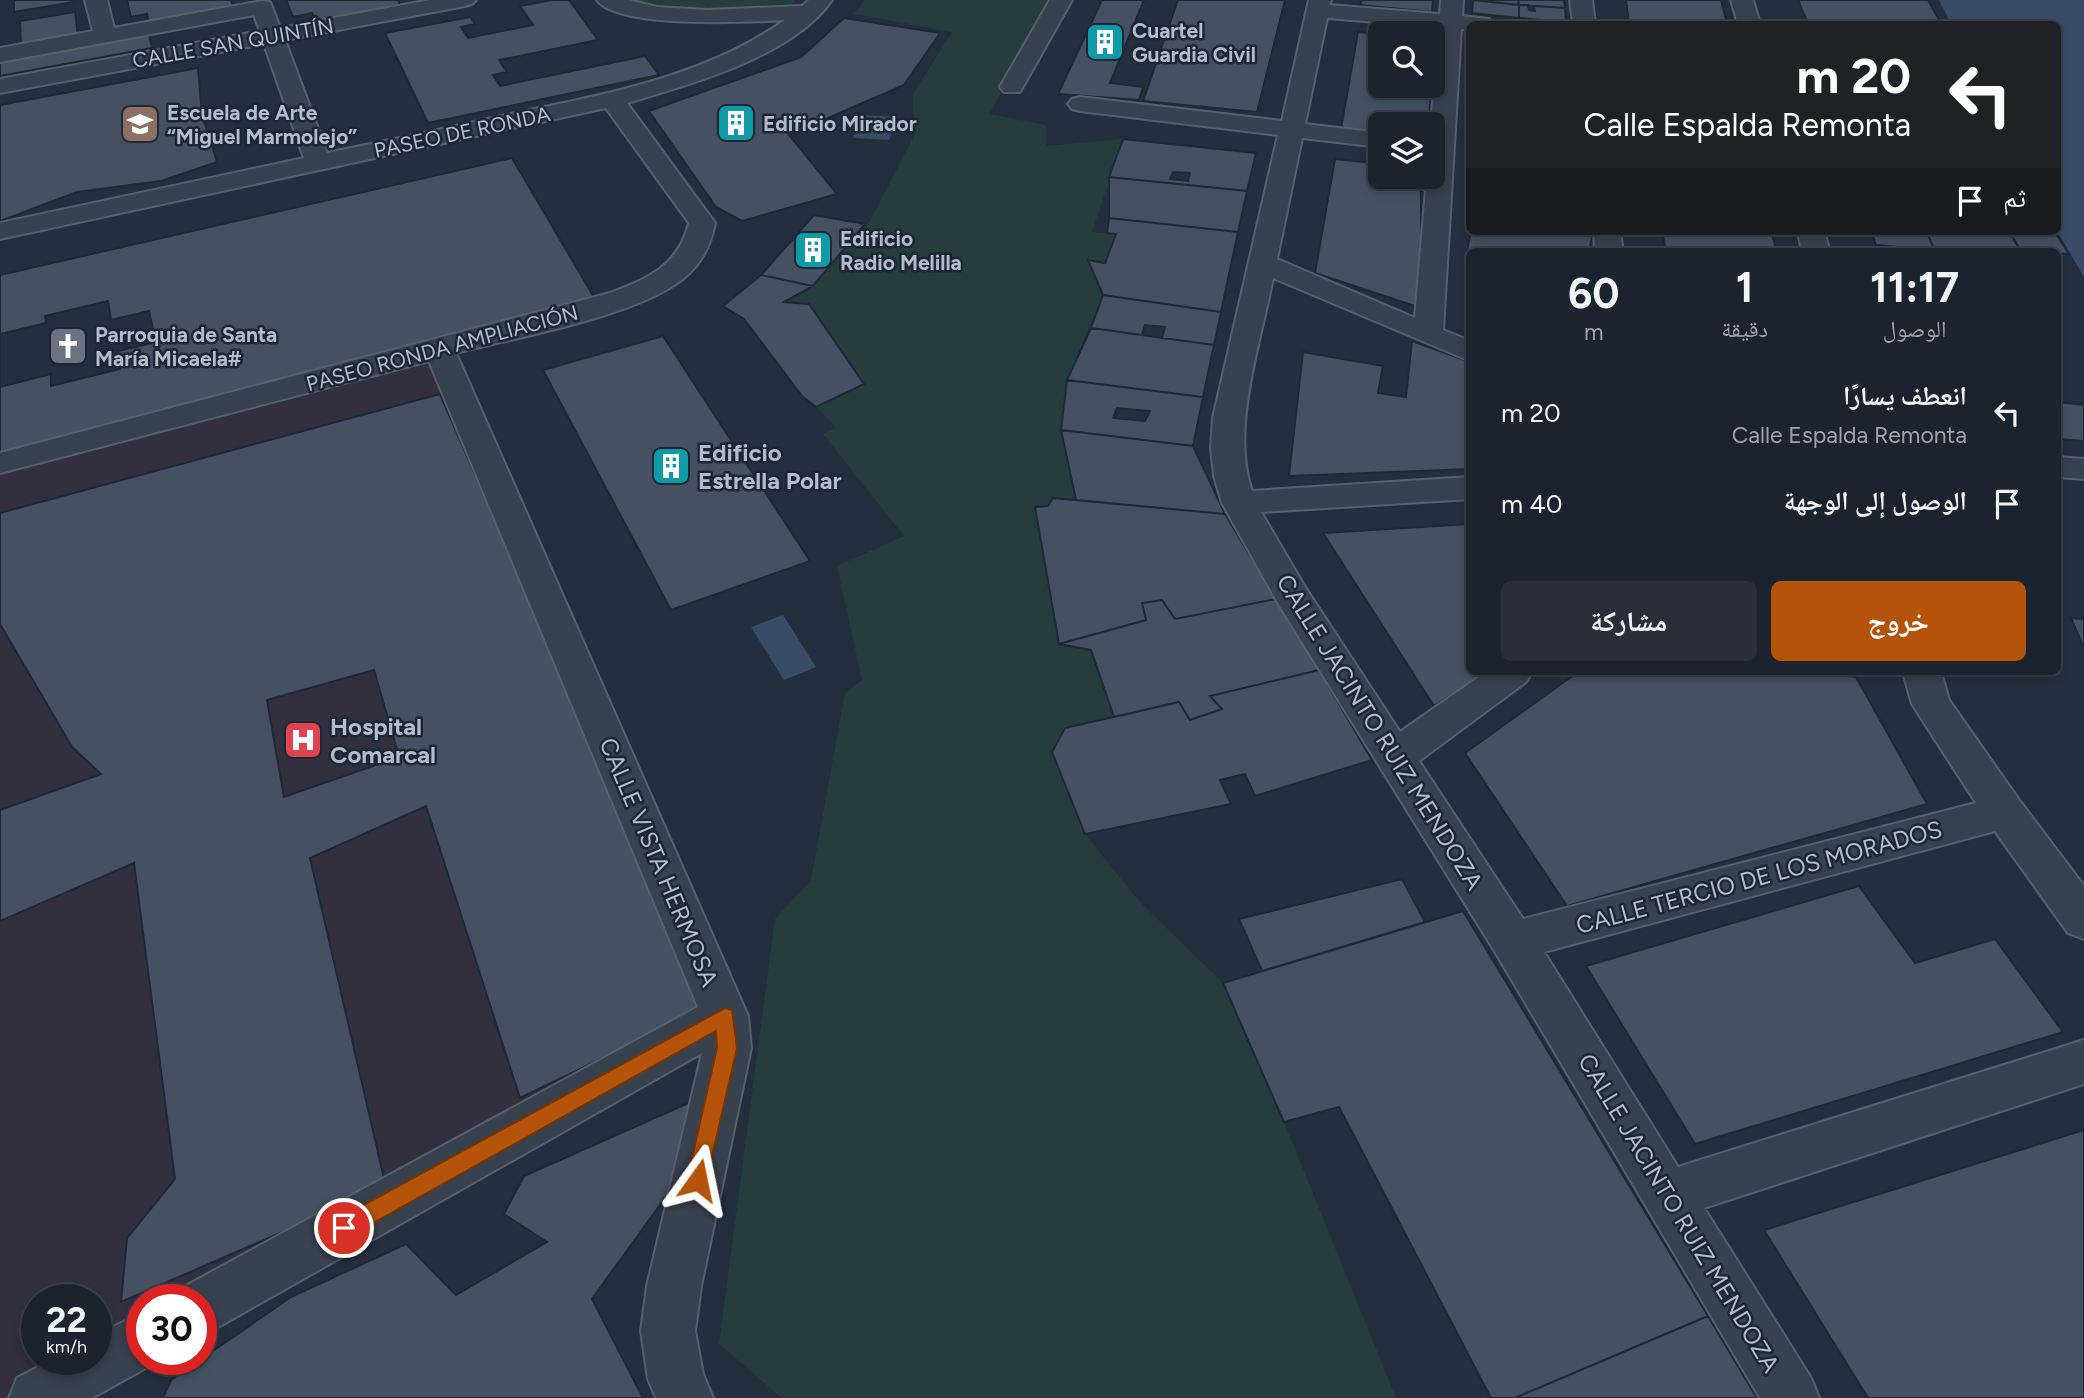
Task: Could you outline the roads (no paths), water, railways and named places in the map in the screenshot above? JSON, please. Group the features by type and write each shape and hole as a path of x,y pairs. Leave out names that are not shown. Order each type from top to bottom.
{"street":[{"path":"96,0 105,36"},
{"name":"CALLE SAN QUINTÍN","path":"0,86 439,2 465,0"},
{"path":"608,0 628,8 661,15 815,6"},
{"path":"1012,87 1061,0"},
{"path":"1581,0 1584,21"},
{"path":"1742,0 1748,21"},
{"path":"0,45 0,55 261,4 318,163"},
{"path":"1319,5 1451,11 1474,21"},
{"name":"CALLE JACINTO RUIZ MENDOZA","path":"1319,5 1228,418 1230,476 1239,503 1291,594 1514,942 1791,1398"},
{"name":"PASEO DE RONDA","path":"0,231 612,100 662,86 744,55 769,41 815,6"},
{"path":"1445,147 1451,11"},
{"name":"PASEO RONDA AMPLIACIÓN","path":"0,463 439,349 631,296 662,282 684,262 701,239 702,223 612,100"},
{"path":"1080,104 1368,139"},
{"path":"1429,334 1441,189"},
{"path":"1262,263 1466,350"},
{"name":"CALLE VISTA HERMOSA","path":"439,349 725,1016 727,1048 674,1286 668,1331 676,1379 685,1398"},
{"path":"2061,467 2084,469"},
{"path":"1239,503 1466,488"},
{"path":"2061,492 2084,494"},
{"path":"1395,757 1509,675"},
{"path":"1908,675 1927,688 2004,812 2084,920"},
{"name":"CALLE TERCIO DE LOS MORADOS","path":"1514,942 2004,812"},
{"path":"217,1298 725,1016"},
{"path":"1668,1195 2084,1062"},
{"path":"37,1398 126,1349"}],"water":[{"path":"1939,0 2084,0 2084,277 2059,235 2061,21 1950,21"},
{"path":"863,115 898,117 889,140 853,138"},
{"path":"783,615 816,667 784,680 751,627"}],"place":[{"name":"Cuartel Guardia Civil","path":"1105,42"},
{"name":"Edificio Mirador","path":"736,123"},
{"name":"Escuela de Arte “Miguel Marmolejo”","path":"140,124"},
{"name":"Edificio Radio Melilla","path":"813,250"},
{"name":"Parroquia de Santa María Micaela#","path":"68,346"},
{"name":"Edificio Estrella Polar","path":"671,466"},
{"name":"Hospital Comarcal","path":"303,740"}]}
